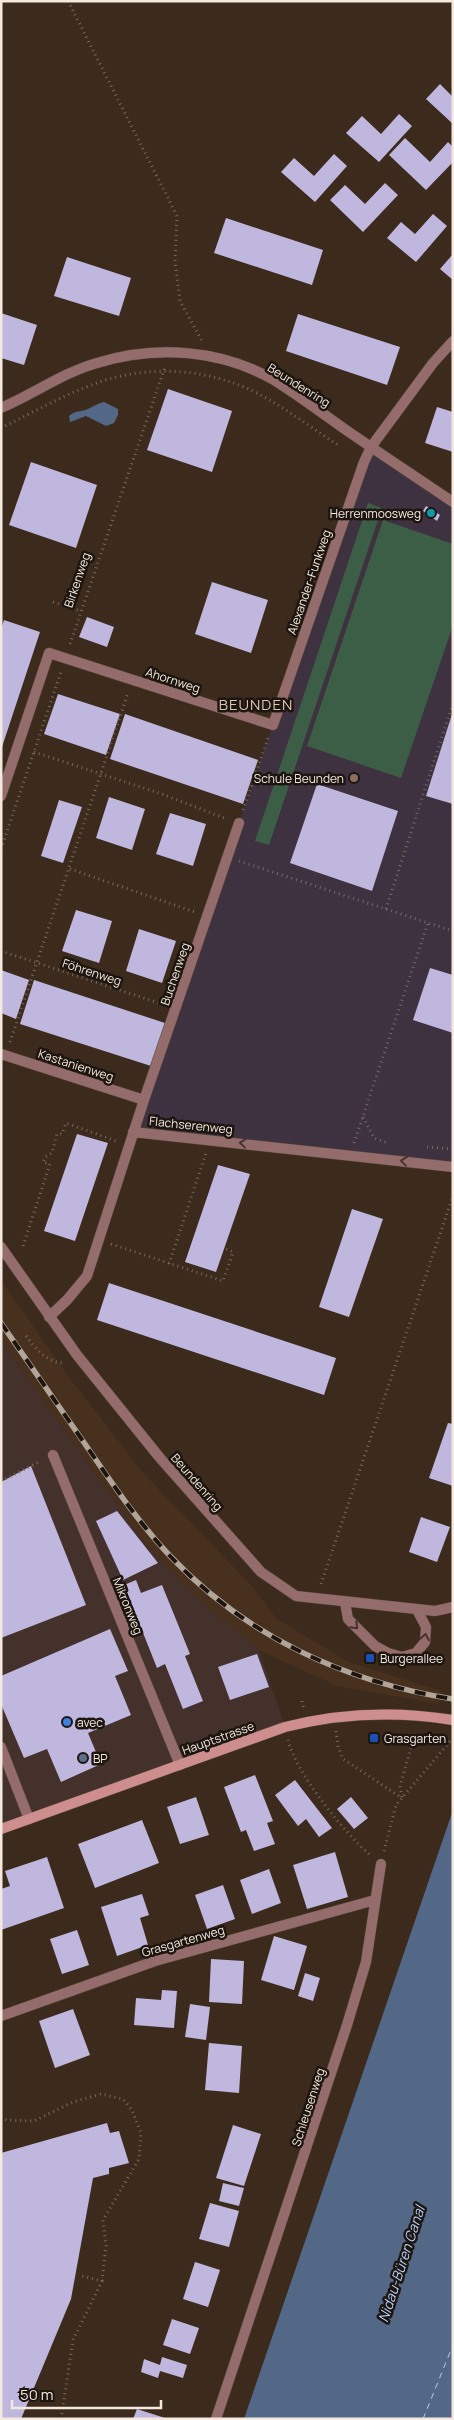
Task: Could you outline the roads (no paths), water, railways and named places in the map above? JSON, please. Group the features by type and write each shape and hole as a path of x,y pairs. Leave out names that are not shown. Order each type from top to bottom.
{"main road":[{"name":"Hauptstrasse","path":"1,1829 180,1766 285,1726 334,1717 403,1714 453,1720"}],"street":[{"path":"371,447 433,363 453,341"},
{"name":"Beundenring","path":"1,408 54,380 97,363 135,354 170,352 203,354 229,361 273,380 453,502"},
{"name":"Alexander-Funkweg","path":"273,726 364,462 371,447"},
{"name":"Ahornweg","path":"1,796 49,653 273,726"},
{"name":"Buchenweg","path":"133,1132 177,1009 239,823"},
{"name":"Kastanienweg","path":"4,1054 144,1100"},
{"name":"Flachserenweg","path":"49,1317 67,1300 87,1276 133,1132 350,1154 453,1167"},
{"name":"Beundenring","path":"1,1248 49,1317 160,1458 246,1558 286,1591 296,1596 316,1599 417,1610 450,1608"},
{"name":"Mikronweg","path":"53,1455 180,1766"},
{"path":"345,1602 348,1619 374,1646 388,1654 402,1657 416,1653 425,1642 426,1627 417,1610"},
{"path":"1,1747 29,1819"},
{"name":"Schleusenweg","path":"216,2419 347,2026 366,1962 381,1864"},
{"name":"Grasgartenweg","path":"1,2016 155,1961 375,1900"}],"water":[{"path":"104,402 118,409 118,415 114,423 106,426 86,416 70,422 69,416 72,414"},
{"name":"Nidau-Büren Canal","path":"453,1810 453,2419 244,2419"}],"railway":[{"path":"1,1323 136,1516 170,1556 231,1610 264,1632 336,1667 374,1681 453,1699"}],"place":[{"name":"Herrenmoosweg","path":"431,513"},
{"name":"Schule Beunden","path":"354,778"},
{"name":"Burgerallee","path":"370,1658"},
{"name":"avec","path":"67,1722"},
{"name":"Grasgarten","path":"374,1738"},
{"name":"BP","path":"83,1758"}],"district":[{"name":"BEUNDEN","path":"256,704"}]}
